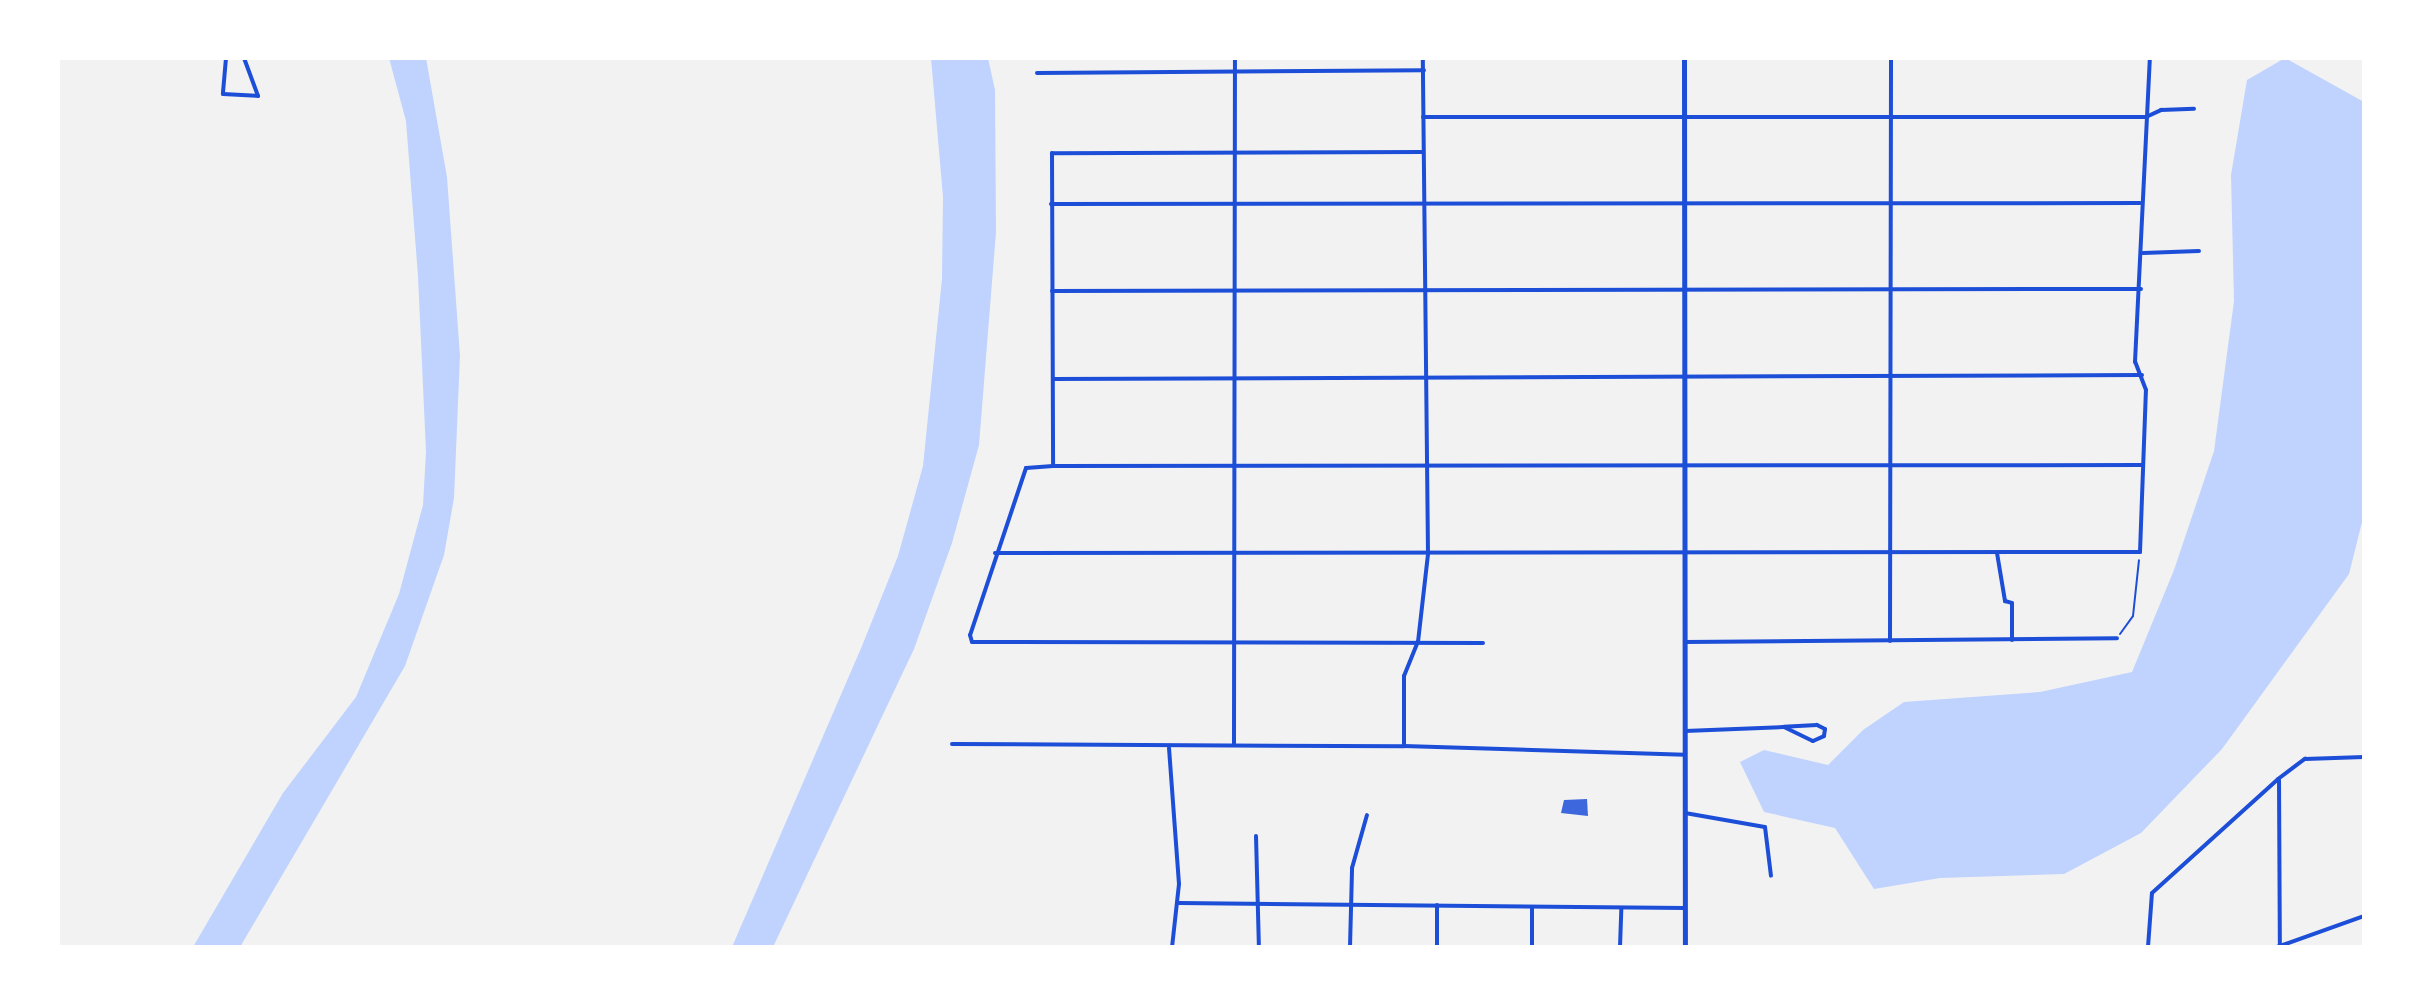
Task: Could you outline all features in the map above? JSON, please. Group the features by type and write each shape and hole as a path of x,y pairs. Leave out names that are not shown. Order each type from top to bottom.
{"street":[{"path":"226,58 223,94 258,96 244,58"},
{"path":"1234,744 1237,551 1235,58"},
{"path":"1404,746 1404,676 1418,642 1428,554 1423,58"},
{"path":"1684,58 1685,947"},
{"path":"1890,641 1891,58"},
{"path":"995,553 2140,552 2142,375 2135,362 2143,253 2140,203 2150,58"},
{"path":"1037,73 1424,70"},
{"path":"1423,117 2146,117 2161,110 2194,109"},
{"path":"1053,466 1052,153 1423,152"},
{"path":"1051,204 1684,206 2140,203"},
{"path":"2143,253 2199,251"},
{"path":"1051,291 1891,292 2141,289"},
{"path":"1052,379 1424,381 2142,375"},
{"path":"1483,643 972,642 973,621 1026,468 2142,465"},
{"path":"1997,553 2005,601 2012,603 2012,640"},
{"path":"1685,642 2117,638"},
{"path":"1685,731 1817,725 1825,729 1824,736 1813,741 1784,727"},
{"path":"952,744 1169,748 1234,744 1404,746 1685,755"},
{"path":"1169,748 1179,903 1172,947"},
{"path":"2148,947 2152,893 2278,779 2305,759 2364,757"},
{"path":"2278,779 2279,946 2364,916"},
{"path":"1685,813 1765,827 1771,876"},
{"path":"1350,947 1352,868 1367,815"},
{"path":"1256,836 1259,947"},
{"path":"1179,903 1259,907 1437,905 1685,908"},
{"path":"1437,905 1437,947"},
{"path":"1532,907 1532,947"},
{"path":"1620,947 1621,909"}],"path":[{"path":"2117,638 2133,616 2140,552"}],"water":[{"path":"389,58 426,58 447,177 460,356 454,498 444,555 405,666 240,947 193,947 283,793 356,697 399,594 423,505 426,452 418,276 406,121"},
{"path":"931,58 988,58 995,90 996,232 979,445 952,543 914,649 773,947 732,947 898,556 923,466 942,279 943,197"},
{"path":"2285,58 2364,102 2364,514 2349,574 2222,749 2141,833 2064,874 1940,878 1874,889 1835,828 1764,812 1740,762 1764,750 1828,765 1863,730 1904,702 2040,692 2132,672 2174,570 2214,451 2234,301 2231,175 2247,80"}],"building":[{"path":"1587,799 1588,816 1561,813 1564,800"}]}
